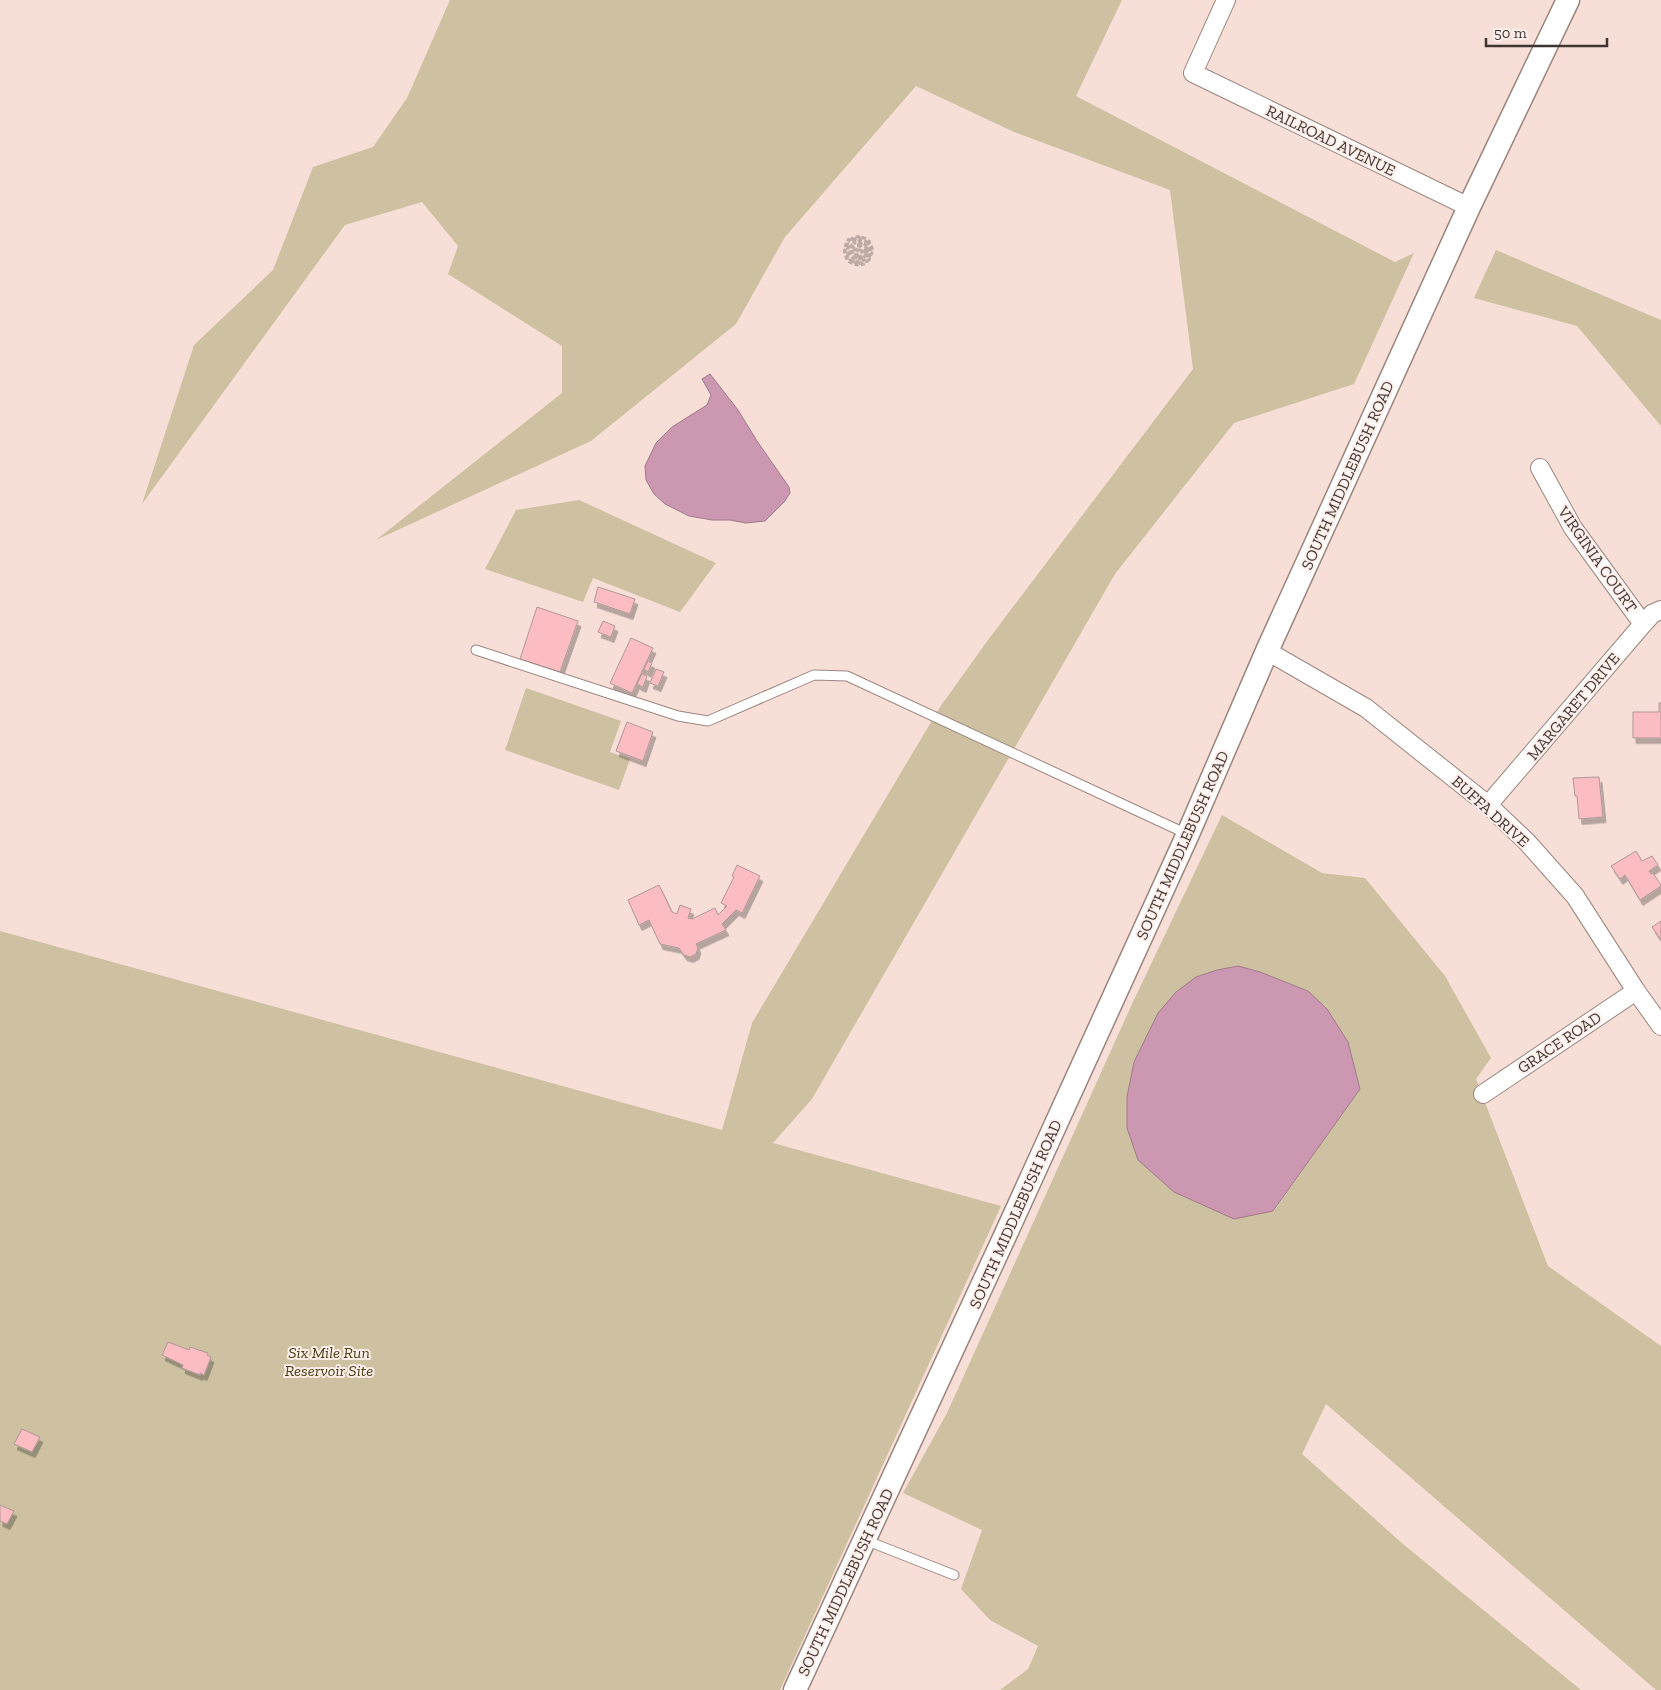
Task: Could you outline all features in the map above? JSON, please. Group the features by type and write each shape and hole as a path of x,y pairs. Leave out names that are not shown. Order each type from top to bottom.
{"street":[{"name":"SOUTH MIDDLEBUSH ROAD","path":"795,1690 1188,834 1267,651 1469,207 1568,0"},
{"name":"RAILROAD AVENUE","path":"1220,2 1193,73 1469,207"},
{"name":"VIRGINIA COURT","path":"1540,468 1573,528 1643,624"},
{"name":"MARGARET DRIVE","path":"1488,805 1643,624 1652,614 1661,610"},
{"name":"BUFFA DRIVE","path":"1267,651 1366,708 1488,805 1527,842 1575,896 1636,991 1661,1026"},
{"name":"GRACE ROAD","path":"1483,1094 1636,991"}],"lane":[{"path":"476,650 678,716 708,721 814,675 847,676 1188,834"},
{"path":"865,1540 954,1575"}],"path":[{"path":"847,239 851,242 859,239 866,242 863,238 850,240 860,236 869,241 873,250 870,260 868,260 870,255 871,247 868,243 870,252 866,259 859,262 850,260 858,264 867,262 858,265 849,262 844,254 847,242 846,250 848,258 847,250 849,245 851,245 849,250 850,255 853,258 862,260 866,257 868,248 863,242 858,241 854,244 859,242 863,244 862,246 856,246 862,247 862,254 865,251 864,247 866,247 867,250 864,257 860,259 854,257 862,255 855,254 853,248 853,255 851,255 850,250 852,246 857,250"}],"green space":[{"name":"Six Mile Run Reservoir Site","path":"450,0 1122,0 1076,96 1395,262 1414,253 1354,384 1234,423 1115,574 812,1099 773,1143 1001,1206 780,1690 0,1690 0,931 722,1130 752,1023 940,707 988,640 1193,369 1170,190 1014,132 916,86 785,237 736,324 591,441 376,540 562,393 562,346 448,274 458,246 422,202 345,225 142,504 194,345 273,270 313,167 373,147 407,98"},
{"path":"1496,250 1661,320 1661,426 1577,326 1474,298"},
{"path":"579,500 716,563 680,612 593,578 583,602 485,569 516,510"},
{"path":"526,688 621,721 610,752 630,759 619,790 505,750"},
{"path":"1222,815 1322,873 1365,878 1445,976 1491,1058 1476,1079 1548,1266 1661,1346 1661,1690 1656,1690 1326,1404 1302,1454 1403,1544 1581,1690 1000,1690 1028,1669 1038,1646 990,1620 961,1589 982,1530 903,1493 947,1413 1132,1004","holes":["1238,966 1260,972 1308,991 1360,1088 1274,1211 1176,992 1205,975 1228,968"]}],"shaded area":[{"path":"710,374 738,410 789,487 790,493 785,501 765,521 746,523 689,516 665,504 654,494 646,480 645,466 656,443 672,427 707,405 711,395 702,379"},
{"path":"1238,966 1260,972 1308,991 1327,1009 1348,1042 1360,1089 1273,1211 1234,1219 1174,1192 1138,1160 1127,1128 1127,1097 1134,1062 1158,1013 1176,992 1196,977"}],"building":[{"path":"598,587 635,599 630,614 594,602"},
{"path":"537,607 578,621 560,672 520,659"},
{"path":"603,621 615,626 611,637 598,632"},
{"path":"631,638 653,648 632,693 610,683"},
{"path":"648,661 652,663 648,672 644,669"},
{"path":"656,669 664,672 658,686 650,683"},
{"path":"642,674 647,676 643,687 637,684"},
{"path":"1659,703 1661,703 1661,740 1659,738 1633,738 1633,712 1659,712"},
{"path":"627,722 653,732 643,761 616,751"},
{"path":"1599,777 1603,817 1579,819 1573,778"},
{"path":"1636,851 1642,861 1652,856 1658,865 1649,871 1651,874 1653,873 1661,885 1640,900 1625,875 1620,879 1611,866"},
{"path":"737,865 760,876 742,913 736,910 722,924 726,930 696,944 698,948 696,954 690,957 684,955 679,948 660,944 649,920 639,925 628,900 659,885 672,912 677,914 680,905 691,909 688,918 692,919 715,908 718,915 727,906 721,903 734,877 732,876"},
{"path":"1661,921 1661,940 1652,927"},
{"path":"168,1342 189,1350 190,1347 208,1353 207,1355 211,1357 204,1375 182,1368 183,1365 162,1355"},
{"path":"22,1429 40,1437 32,1452 14,1444"},
{"path":"0,1505 14,1511 7,1524 0,1521"}]}
